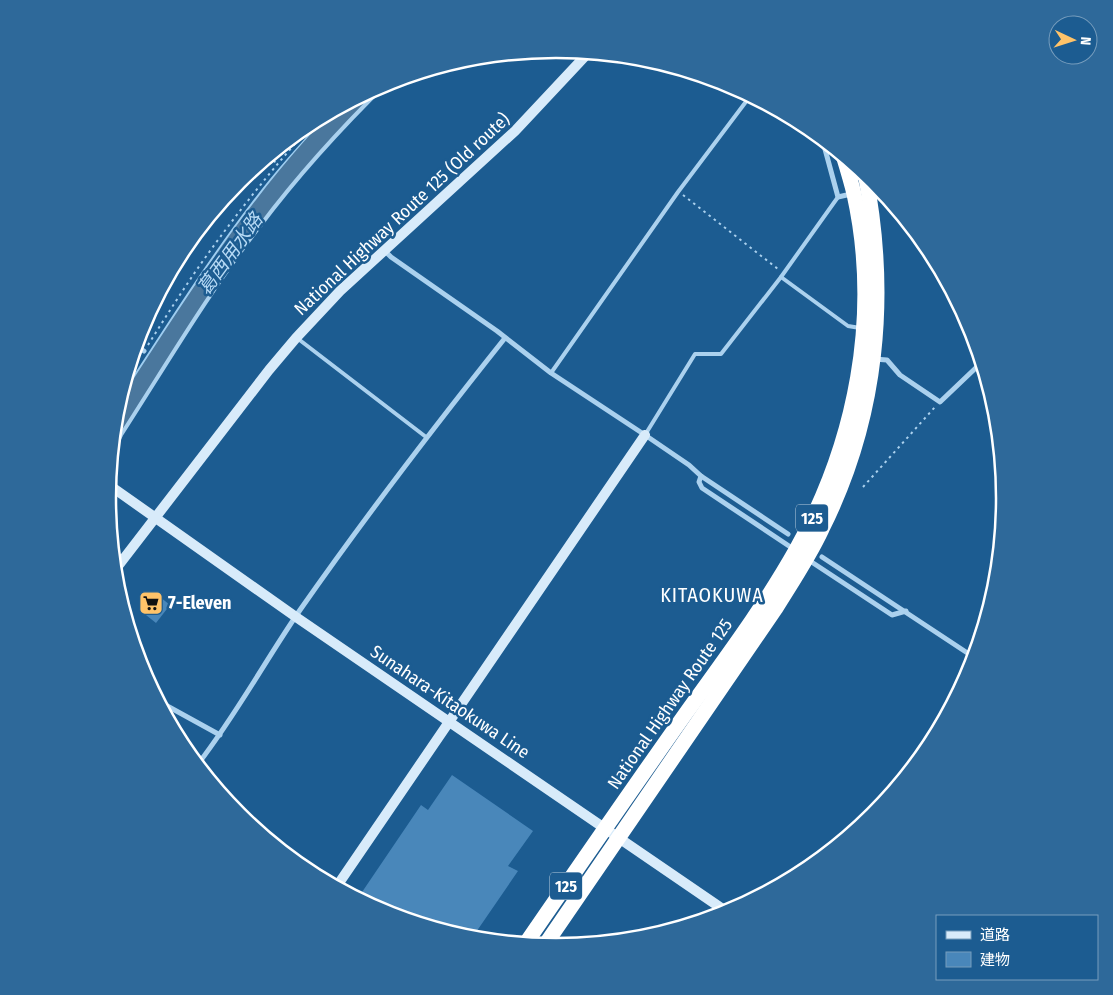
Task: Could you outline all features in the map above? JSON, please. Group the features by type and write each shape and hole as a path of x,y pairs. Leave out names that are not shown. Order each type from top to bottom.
{"highway":[{"name":"National Highway Route 125","path":"550,938 743,658 801,554 841,448 852,410 860,370 865,294 862,248 854,194 846,166"},
{"name":"National Highway Route 125","path":"530,937 750,624 801,554 822,530 838,496 854,452 865,412 878,316 878,279 872,210 867,185"}],"street":[{"name":"National Highway Route 125 (Old route)","path":"121,562 296,338 340,291 515,131 583,58"},
{"path":"825,149 838,198 854,194"},
{"path":"384,250 391,257 497,331 551,373 645,435 689,465 701,476 788,534"},
{"path":"202,758 244,699 296,617 390,485 505,338"},
{"path":"873,360 887,360 900,375 940,402 977,367"},
{"path":"340,881 645,435"},
{"path":"701,476 699,482 702,488 892,615 906,612"},
{"name":"Sunahara-Kitaokuwa Line","path":"116,490 296,617 719,906"},
{"path":"822,557 968,654"},
{"path":"170,707 220,735"}],"lane":[{"path":"121,435 221,280 259,226 335,136 373,98"},
{"path":"551,373 678,192 747,101"},
{"path":"645,435 695,354 721,354 783,275 838,198"},
{"path":"783,275 848,326 864,328"},
{"path":"296,338 426,437"}],"path":[{"path":"139,358 199,267 277,164 295,144"},
{"path":"274,161 277,164"},
{"path":"678,192 783,275"},
{"path":"864,487 940,402"}],"building":[{"path":"155,593 170,605 156,623 141,611"},
{"path":"452,775 533,831 508,866 518,871 477,930 443,923 415,914 362,892 421,805 428,810"}],"waterway":[{"name":"葛西用水路","path":"126,408 199,295 259,212 291,171 347,111"},
{"path":"132,381 235,227 281,167 315,130"}],"place":[{"name":"7-Eleven","path":"151,603"}],"district":[{"name":"KITAOKUWA","path":"712,595"}]}
